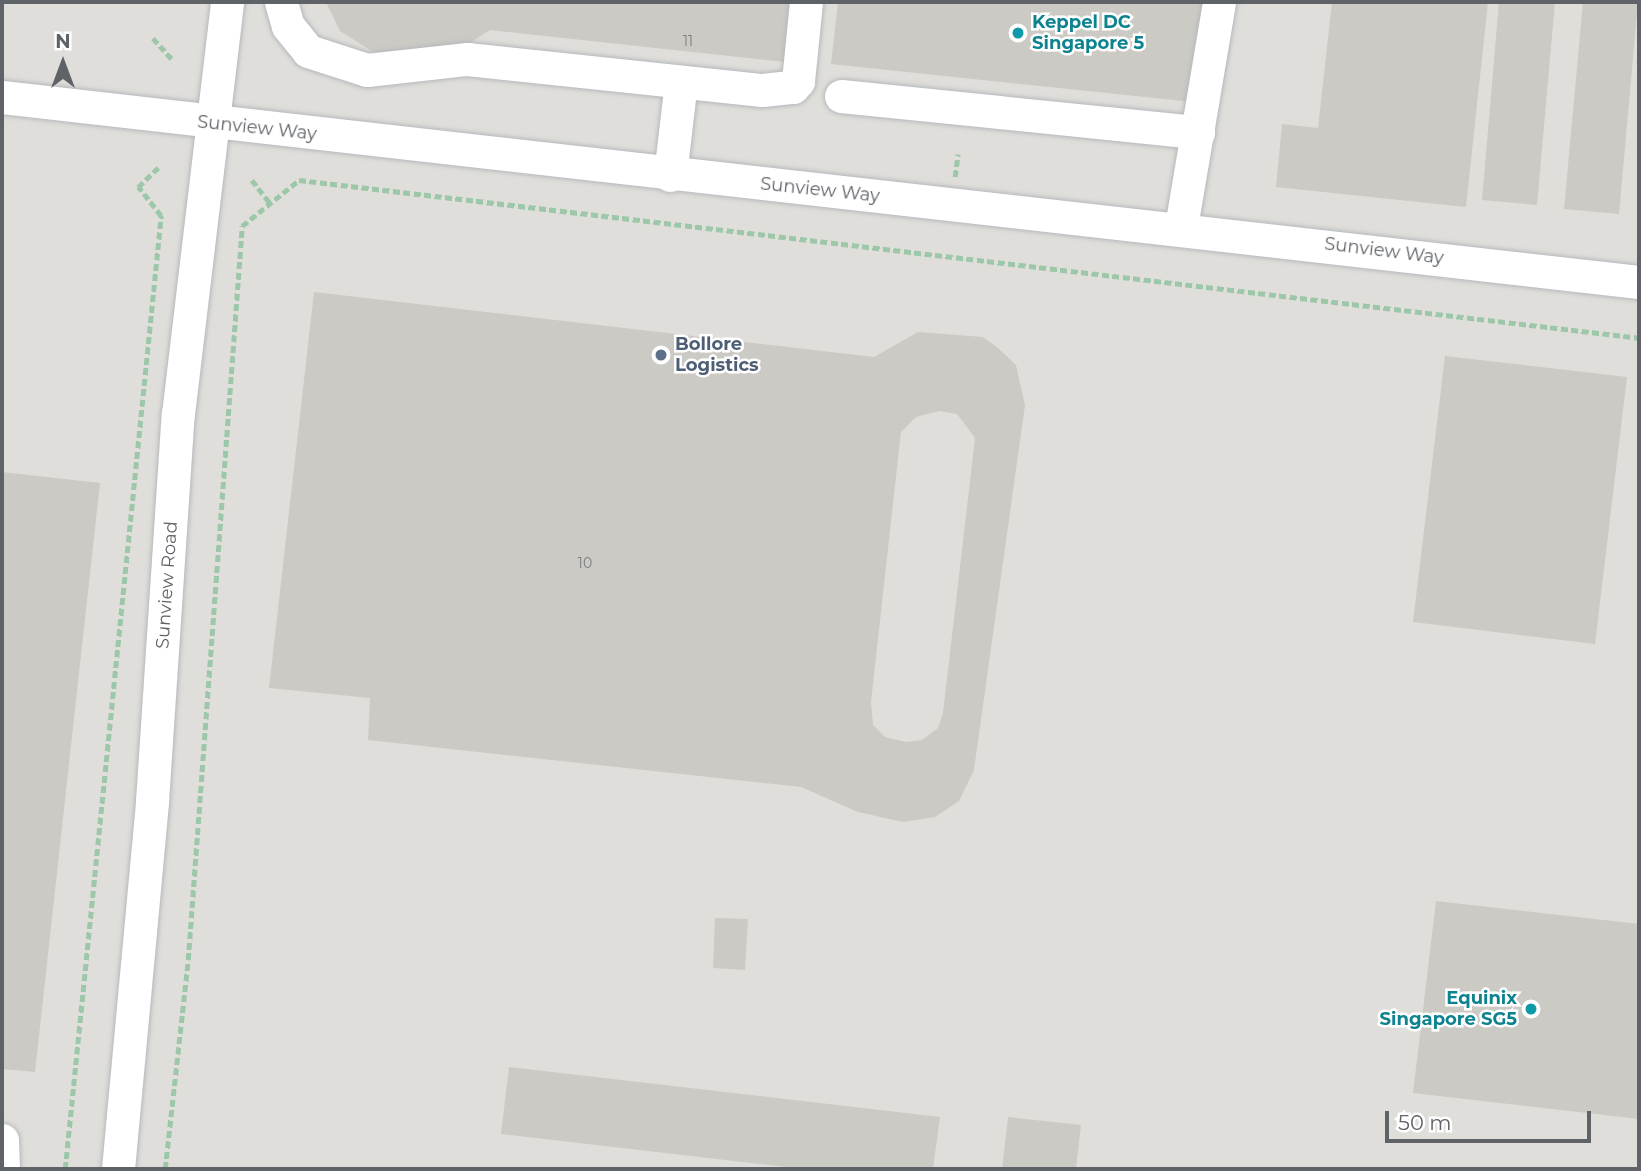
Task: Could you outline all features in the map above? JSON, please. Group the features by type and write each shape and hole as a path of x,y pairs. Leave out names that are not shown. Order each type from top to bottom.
{"street":[{"name":"Sunview Road","path":"118,1169 152,800 178,414 227,2"},
{"path":"281,2 288,26 308,51 367,70 467,58 762,90 793,87 798,81 806,2"},
{"path":"1181,227 1219,2"},
{"path":"670,174 681,82"},
{"path":"841,96 1198,132"},
{"name":"Sunview Way","path":"2,97 670,174 1181,227 1639,282"},
{"path":"2,1140 3,1169"}],"path":[{"path":"153,38 172,60"},
{"path":"65,1169 161,216 138,187 158,168"},
{"path":"252,180 270,203"},
{"path":"165,1169 188,960 243,226 299,180 1639,338"}],"shaded area":[{"path":"2,2 1639,2 1639,1169 2,1169"}],"building":[{"path":"326,2 789,2 785,62 490,30 457,51 399,61 370,50 340,31"},
{"name":"Keppel DC Singapore 5","path":"838,2 1204,2 1193,102 831,64"},
{"path":"1332,2 1488,2 1466,207 1276,187 1282,124 1318,128"},
{"path":"1499,2 1555,2 1537,205 1482,200"},
{"path":"1583,2 1638,2 1619,214 1564,209"},
{"path":"314,292 874,357 918,332 983,337 1016,365 1025,405 974,770 959,801 935,817 903,822 858,812 801,787 368,740 370,698 269,688","holes":["939,411 957,414 975,438 943,713 938,728 922,740 906,742 885,737 873,725 871,702 901,432 916,417"]},
{"path":"1445,356 1627,377 1595,644 1413,622"},
{"path":"2,472 100,483 35,1072 2,1069"},
{"name":"Equinix Singapore SG5","path":"1436,901 1639,924 1639,1119 1413,1093"},
{"path":"715,918 748,919 745,970 713,968"},
{"path":"509,1067 940,1117 933,1169 804,1169 501,1134"},
{"path":"1008,1117 1081,1125 1076,1169 1002,1169"}],"place":[{"name":"Keppel DC Singapore 5","path":"1018,33"},
{"name":"Bollore Logistics","path":"661,355"},
{"name":"Equinix Singapore SG5","path":"1531,1009"}]}
